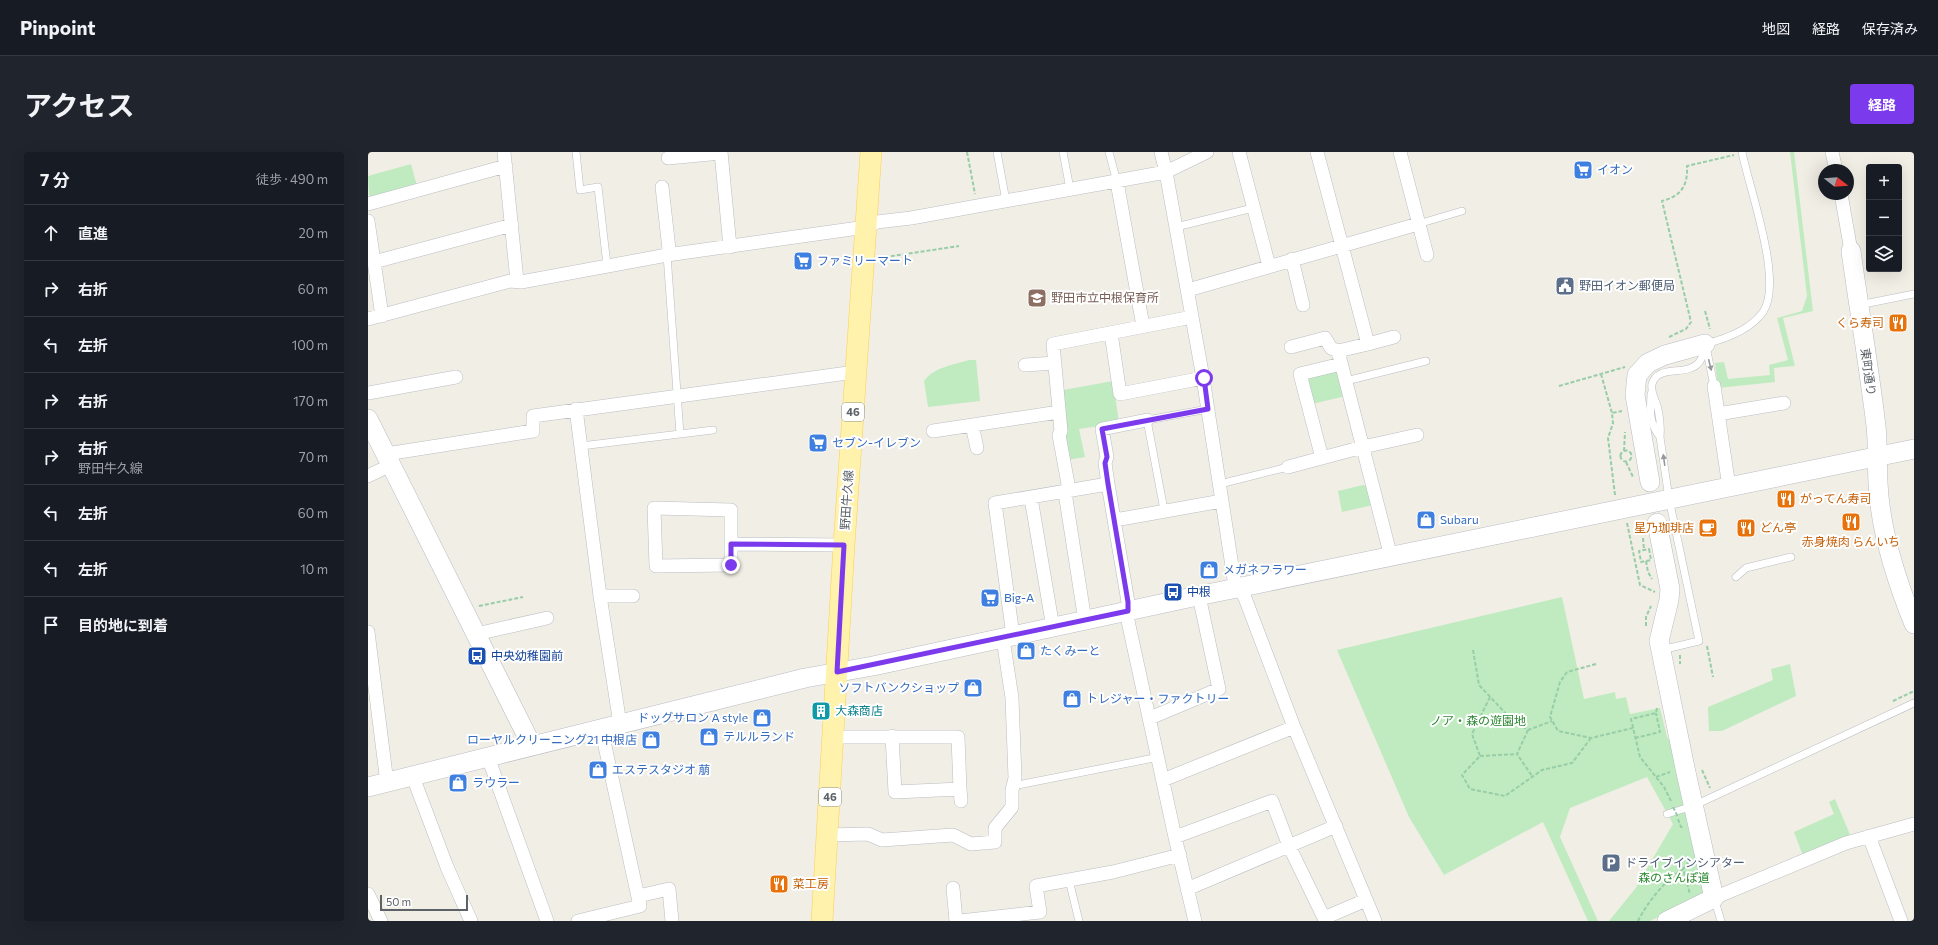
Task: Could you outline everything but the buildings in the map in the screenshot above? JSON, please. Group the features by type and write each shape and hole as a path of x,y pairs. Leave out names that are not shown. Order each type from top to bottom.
{"main road":[{"name":"野田牛久線","path":"822,921 855,372 871,152"}],"street":[{"path":"504,152 517,281"},
{"path":"1161,152 1204,378 1234,579 1245,598 1294,727 1375,921"},
{"path":"368,320 510,281 667,255 866,227 877,222 911,218 1117,182 1166,172 1207,152"},
{"path":"1239,152 1269,266"},
{"path":"1317,152 1368,344"},
{"path":"1400,152 1427,255"},
{"path":"1832,152 1835,164"},
{"path":"668,158 721,153 730,247"},
{"path":"368,204 506,166"},
{"path":"1117,182 1143,326"},
{"path":"662,187 669,249 667,255"},
{"name":"東町通り","path":"1842,200 1859,305 1879,455 1878,484 1887,540 1902,594 1914,624"},
{"path":"368,221 382,316"},
{"path":"1188,290 1418,224"},
{"path":"374,262 512,225"},
{"path":"1292,259 1303,305"},
{"path":"1085,621 1066,499 1068,484 1059,435 1061,431 1053,344 1192,317"},
{"path":"1110,332 1120,394 1204,378"},
{"path":"1322,458 1300,374 1368,344 1394,337"},
{"path":"1643,482 1635,395 1637,375 1648,363 1708,337"},
{"path":"1291,347 1325,338 1331,348 1340,357 1391,557"},
{"path":"1025,365 1055,363"},
{"path":"368,476 388,459 534,431 533,416 855,372"},
{"path":"368,393 456,378"},
{"path":"1714,386 1729,487"},
{"path":"1718,414 1784,403"},
{"path":"576,409 600,596 620,724"},
{"path":"933,431 1059,412"},
{"path":"368,419 532,746"},
{"path":"1147,420 1102,429 1107,457 1105,463 1115,520 1128,611 1128,621 1159,757 1175,837 1195,921"},
{"path":"972,425 977,448"},
{"path":"1288,467 1363,447 1417,435"},
{"path":"368,788 601,728 805,678 1053,628 1199,596 1914,448"},
{"path":"827,835 868,834 882,840 953,835 971,844 995,842 995,828 1012,807 1015,778 1008,637 995,503 1108,484"},
{"path":"1030,498 1053,628"},
{"path":"1115,520 1164,510 1222,501"},
{"path":"654,508 731,510 731,544 731,565 656,566 654,508"},
{"path":"1657,523 1670,589 1669,600 1660,631 1660,651 1714,898"},
{"path":"731,544 844,545"},
{"path":"600,596 633,596"},
{"path":"1150,718 1219,689 1199,596"},
{"path":"476,634 547,618"},
{"path":"368,632 387,783"},
{"path":"1163,780 1294,727"},
{"path":"578,921 640,906 601,728"},
{"path":"834,737 892,736 958,737 960,795 895,792 892,736"},
{"path":"488,757 547,921"},
{"path":"413,777 447,867 471,921"},
{"path":"1175,837 1272,801 1289,846 1324,918 1366,900"},
{"path":"1667,921 1714,898 1846,843 1914,824"},
{"path":"1187,889 1336,826"},
{"path":"1869,836 1901,921"},
{"path":"960,921 1040,912 1036,886 1113,872 1180,855"},
{"path":"953,888 956,921"},
{"path":"638,896 669,889 672,921"},
{"path":"368,895 381,921"}],"lane":[{"path":"576,152 580,190 598,187 607,265"},
{"path":"997,152 1006,201"},
{"path":"1063,152 1070,189"},
{"path":"1110,152 1117,182"},
{"path":"1708,337 1737,332 1757,319 1768,301 1770,291 1771,278 1766,249 1742,152"},
{"path":"1176,227 1254,208"},
{"path":"1418,224 1462,211"},
{"path":"667,255 680,434"},
{"path":"1859,305 1914,294"},
{"path":"1708,337 1714,386"},
{"path":"1660,651 1699,642 1669,499 1660,437 1661,428 1652,387 1654,378 1661,374 1694,366 1700,361 1708,337"},
{"path":"1346,381 1426,361"},
{"path":"1164,510 1147,420 1208,409"},
{"path":"581,446 713,430"},
{"path":"1220,484 1288,467"},
{"path":"1736,577 1746,568 1791,557"},
{"path":"1667,814 1693,806 1914,703"},
{"path":"1013,786 1159,757"},
{"path":"1069,880 1079,921"},
{"path":"1714,898 1720,921"}],"path":[{"path":"967,152 976,206"},
{"path":"1665,339 1686,329 1691,322 1662,201 1673,198 1683,190 1688,176 1687,166 1734,155"},
{"path":"863,260 959,246"},
{"path":"1705,311 1708,337"},
{"path":"1559,386 1629,366"},
{"path":"1601,374 1612,413 1613,424 1608,438 1616,500"},
{"path":"1612,413 1626,410"},
{"path":"1625,428 1624,451 1621,453 1620,458 1626,462 1643,482"},
{"path":"1624,451 1629,451 1631,455 1630,459 1626,462"},
{"path":"1626,518 1640,585 1657,593 1654,599"},
{"path":"1649,549 1651,560 1646,561 1641,562 1639,551 1649,549"},
{"path":"1646,561 1648,572 1656,585"},
{"path":"463,609 523,597"},
{"path":"1647,627 1646,617 1651,605"},
{"path":"1473,650 1479,685 1508,717 1528,730"},
{"path":"1596,664 1567,672 1560,682 1550,717 1552,721 1558,731 1591,738 1633,728"},
{"path":"1891,702 1914,691"},
{"path":"1480,756 1472,734 1490,697"},
{"path":"1635,738 1660,732 1656,713 1657,707"},
{"path":"1656,713 1631,719 1635,738 1640,756 1664,787 1678,817"},
{"path":"1517,754 1528,730 1552,721"},
{"path":"1517,754 1480,756 1462,775 1470,789 1505,796 1542,770 1572,763 1591,738"},
{"path":"1517,754 1533,776"},
{"path":"1700,766 1710,789 1717,786"},
{"path":"1656,777 1673,771"},
{"path":"1638,921 1646,906 1674,875 1682,869 1694,908"}],"green space":[{"path":"1790,152 1794,152 1813,311 1783,318 1795,366 1774,368 1775,382 1718,388 1715,363 1724,362 1728,379 1770,375 1769,365 1788,360 1777,318 1802,311 1807,296"},
{"path":"411,164 417,186 373,198 369,195 368,176"},
{"path":"969,360 976,360 980,401 928,407 924,381 928,376 950,365"},
{"path":"1339,368 1346,396 1312,404 1307,375"},
{"path":"1113,381 1119,423 1079,429 1085,457 1067,460 1063,390"},
{"path":"1363,485 1368,487 1373,505 1342,512 1338,491"},
{"name":"ノア・森の遊園地","path":"1562,597 1584,699 1615,692 1616,699 1626,697 1630,714 1660,708 1667,737 1677,751 1704,889 1702,896 1650,921 1609,921 1635,889 1673,824 1647,777 1570,808 1560,837 1598,921 1588,921 1543,822 1444,875 1409,817 1337,650"},
{"path":"1790,664 1796,696 1722,731 1709,731 1708,707 1773,680 1771,669"},
{"path":"1835,799 1851,837 1803,856 1794,832 1834,814 1829,802"}],"place":[{"name":"イオン","path":"1583,170"},
{"name":"ファミリーマート","path":"803,261"},
{"name":"野田イオン郵便局","path":"1565,286"},
{"name":"野田市立中根保育所","path":"1037,298"},
{"name":"くら寿司","path":"1898,323"},
{"name":"セブン-イレブン","path":"818,443"},
{"name":"がってん寿司","path":"1786,499"},
{"name":"Subaru","path":"1426,520"},
{"name":"赤身焼肉 らんいち","path":"1851,522"},
{"name":"星乃珈琲店","path":"1708,528"},
{"name":"どん亭","path":"1746,528"},
{"name":"メガネフラワー","path":"1209,570"},
{"name":"中根","path":"1173,592"},
{"name":"Big-A","path":"990,598"},
{"name":"たくみーと","path":"1026,651"},
{"name":"中央幼稚園前","path":"477,656"},
{"name":"ソフトバンクショップ","path":"973,688"},
{"name":"トレジャー・ファクトリー","path":"1072,699"},
{"name":"大森商店","path":"821,711"},
{"name":"ドッグサロン A style","path":"762,718"},
{"name":"テルルランド","path":"709,737"},
{"name":"ローヤルクリーニング21 中根店","path":"651,740"},
{"name":"エステスタジオ 萠","path":"598,770"},
{"name":"ラウラー","path":"458,783"},
{"name":"ドライブインシアター","path":"1611,863"},
{"name":"菜工房","path":"779,884"}],"route":[{"path":"731,565 731,544 844,545 837,672 873,666 1128,611 1128,602 1105,463 1107,457 1102,429 1208,409 1204,378"}],"park label":[{"name":"森のさんぽ道","path":"1674,878"}]}
